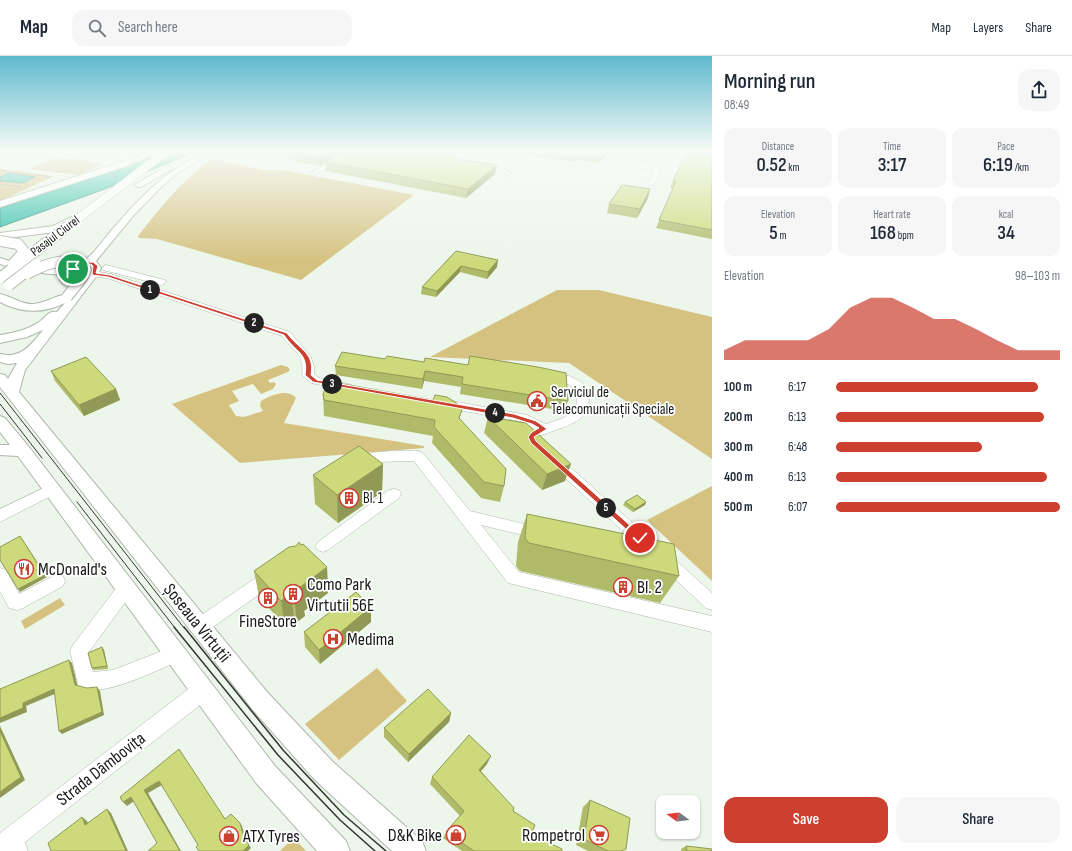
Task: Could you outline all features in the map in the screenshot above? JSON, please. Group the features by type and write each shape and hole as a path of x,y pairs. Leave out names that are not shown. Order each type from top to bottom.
{"main road":[{"path":"0,204 49,188"},
{"name":"Pasajul Ciurel","path":"0,278 118,188"},
{"name":"Pasajul Ciurel","path":"70,237 134,188"},
{"path":"12,392 16,373 84,286 93,268 150,193 156,188"},
{"path":"0,236 55,229 86,212"},
{"path":"0,241 18,244 23,250 22,254 0,278"},
{"name":"Pasajul Ciurel","path":"4,289 51,252"},
{"path":"0,261 21,268 68,273"},
{"path":"0,339 22,334 40,326 53,316 82,278 86,270 85,267 80,264 60,262 42,266 4,289"},
{"path":"84,286 67,283 65,280 68,273 77,266 93,268"},
{"path":"0,297 19,307 31,308 49,305 67,297"},
{"path":"0,358 5,360 16,359 34,350"},
{"name":"Șoseaua Virtuții","path":"0,378 260,701 294,740 340,786 412,851"},
{"path":"0,421 266,775 336,851"},
{"path":"0,450 23,451"}],"street":[{"path":"93,268 113,269 162,282"},
{"path":"93,268 108,276 286,334 292,344 307,357 310,364 308,375 315,381 361,389"},
{"path":"541,374 563,377 572,381 579,387 583,398 582,406 579,412 573,417 534,433 531,437 533,442 712,602"},
{"path":"430,401 526,419 544,429"},
{"path":"345,474 372,457 418,456 514,578 712,624"},
{"path":"0,516 52,489"},
{"path":"323,546 394,494"},
{"path":"465,516 556,537"},
{"path":"638,556 669,563"},
{"path":"200,626 284,568"},
{"path":"0,575 15,603 57,581"},
{"path":"126,588 79,651 86,682 113,679 175,654"},
{"name":"Strada Dâmbovița","path":"10,845 202,691"}],"path":[{"path":"22,190 28,188"}],"shaded area":[{"path":"0,188 28,188 0,201"},
{"path":"178,188 378,188 414,195 301,280 157,239 139,238 138,236"},
{"path":"557,290 599,290 712,317 712,459 569,363 430,357"},
{"path":"281,365 288,367 290,370 268,380 270,383 274,382 276,384 273,389 261,394 253,384 232,391 239,401 229,405 236,416 244,417 263,411 260,406 261,401 274,395 289,393 296,398 284,423 424,446 424,448 240,463 172,404"},
{"path":"712,486 712,581 647,520"},
{"path":"60,598 65,605 25,629 21,621"},
{"path":"377,668 407,701 339,760 305,724"},
{"path":"293,838 306,851 280,851"}],"water":[{"path":"61,188 107,188 0,227 0,208"}],"building":[{"path":"620,188 650,189 640,209 609,204"},
{"path":"673,188 712,188 712,230 659,220"},
{"path":"456,251 498,260 488,272 461,266 437,291 422,287"},
{"path":"342,352 385,359 387,356 424,362 425,358 468,365 470,356 566,373 568,401 462,384 463,377 425,371 423,379 335,366"},
{"path":"86,357 116,389 79,405 51,371"},
{"path":"332,382 433,400 435,395 447,397 458,404 462,410 459,418 506,469 504,486 484,482 434,427 435,420 324,400 323,394 325,389"},
{"path":"488,417 526,423 571,464 547,474"},
{"path":"359,446 383,464 337,495 313,475"},
{"path":"637,495 646,502 635,509 625,502"},
{"path":"527,514 674,544 679,576 529,543 525,538"},
{"name":"McDonald's","path":"20,536 45,575 18,589 0,560 0,547"},
{"path":"299,542 327,567 299,588 302,590 294,596 291,593 281,601 254,571 289,547 296,546"},
{"path":"356,592 371,607 319,650 304,632"},
{"path":"102,647 107,666 92,668 88,653"},
{"path":"69,660 75,685 87,688 97,687 102,712 59,731 54,689 23,703 23,708 0,718 0,689"},
{"path":"428,689 451,713 409,754 384,728"},
{"path":"0,731 21,777 0,792"},
{"path":"469,735 491,756 479,770 514,808 513,811 535,825 531,834 562,849 562,851 474,851 446,832 464,811 432,777"},
{"path":"179,749 225,819 231,814 240,823 244,837 249,845 243,851 199,851 196,847 198,845 159,781 144,790 180,851 148,851 157,843 131,797 123,802 120,797"},
{"name":"Rompetrol","path":"590,800 630,818 626,849 621,851 608,851 584,839"},
{"path":"107,809 126,851 51,851 48,843 82,817 85,825"},
{"path":"686,846 712,849 712,851 687,851"}],"tram line":[{"path":"0,393 184,628"},
{"path":"0,404 42,458"},
{"path":"77,502 175,628"},
{"path":"174,627 278,755 340,820 375,851"},
{"path":"184,627 283,750 344,815 386,851"}],"place":[{"name":"Serviciul de Telecomunicații Speciale","path":"537,401"},
{"name":"Bl. 1","path":"349,498"},
{"name":"McDonald's","path":"24,569"},
{"name":"Bl. 2","path":"623,587"},
{"name":"Como Park Virtutii 56E","path":"293,594"},
{"name":"FineStore","path":"268,598"},
{"name":"Medima","path":"333,639"},
{"name":"D&K Bike","path":"456,835"},
{"name":"Rompetrol","path":"599,835"},
{"name":"ATX Tyres","path":"229,836"}],"route":[{"path":"73,269 85,263 92,263 96,266 93,274 108,276 286,334 292,344 307,357 310,364 308,375 315,381 514,416 534,422 544,429 534,433 531,437 533,442 640,538"}]}
